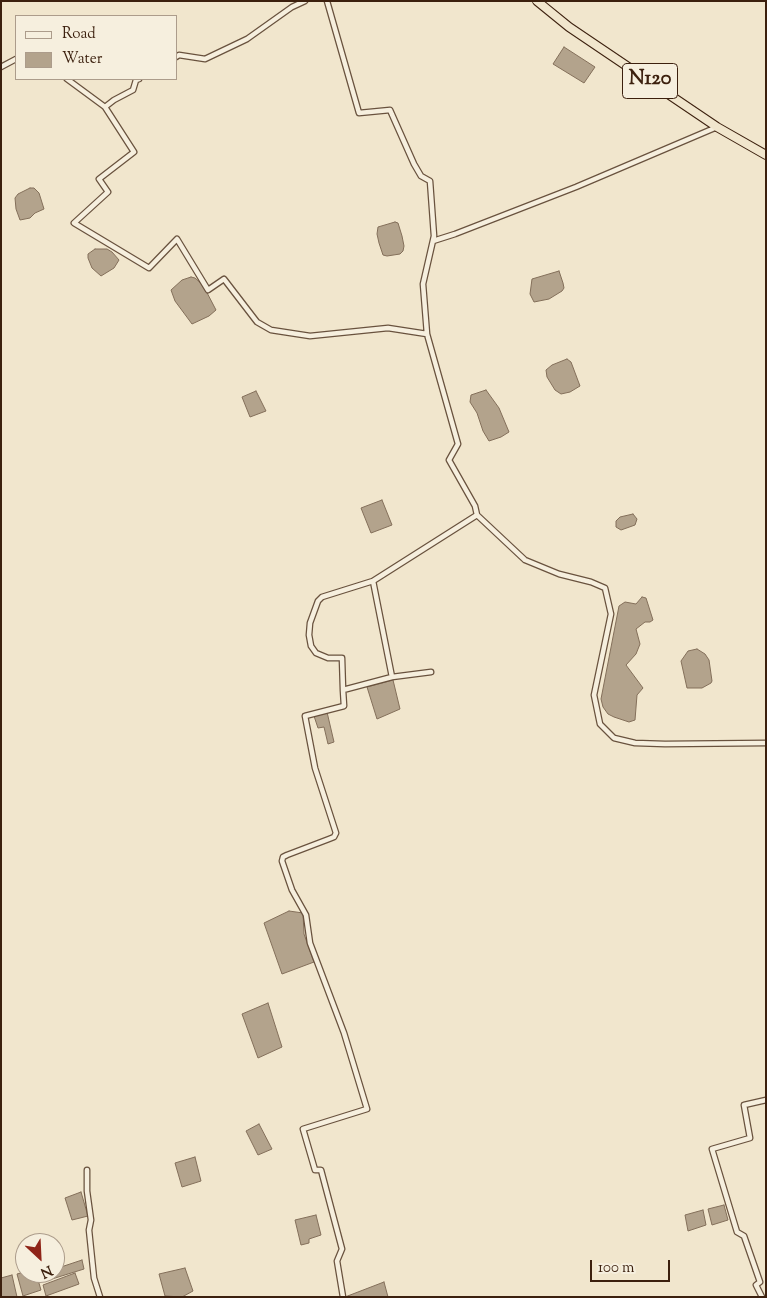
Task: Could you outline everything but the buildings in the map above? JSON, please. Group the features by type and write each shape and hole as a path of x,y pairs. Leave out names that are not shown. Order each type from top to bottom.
{"highway":[{"name":"N120","path":"537,1 569,26 717,127 766,155"}],"street":[{"path":"178,56 204,59 247,39 292,7 305,1"},
{"path":"327,1 359,113 390,110 414,164 421,176 430,181 434,236 423,284 427,334 458,444 449,460 476,506 477,515 525,560 559,574 591,582 605,588 611,614 594,694 600,724 614,738 634,743 766,743"},
{"path":"1,67 15,60"},
{"path":"68,80 105,106 134,152 99,179 108,192 74,223 149,268 177,239 208,290 224,279 257,322 272,330 310,336 388,328 427,334"},
{"path":"105,106 134,90 136,80"},
{"path":"433,241 585,183 717,127"},
{"path":"343,1297 337,1261 342,1249 321,1170 315,1170 303,1129 367,1108 344,1033 310,943 306,915 292,890 282,861 283,857 330,839 336,833 315,768 305,716 344,706 342,658 328,658 316,653 311,646 309,635 310,623 318,601 322,596 373,581 477,515"},
{"path":"373,581 392,677"},
{"path":"343,690 392,677 431,672"},
{"path":"762,1297 756,1285 760,1282 744,1236 737,1232 712,1149 750,1138 744,1106 766,1100"},
{"path":"87,1170 87,1191 91,1220 89,1230 94,1278 100,1297"}],"water":[{"path":"564,47 595,67 584,83 553,64"},
{"path":"34,188 39,193 44,209 35,213 30,218 20,220 15,198 18,194"},
{"path":"395,222 398,223 402,236 403,251 400,254 383,255 377,234 378,227"},
{"path":"95,249 107,249 119,260 114,268 101,276 92,268 88,258 88,254"},
{"path":"559,271 564,288 562,291 549,299 534,302 530,294 532,279"},
{"path":"191,277 203,285 216,310 209,316 192,324 175,301 171,290 182,280"},
{"path":"567,359 571,362 580,386 570,392 561,394 555,390 547,377 546,370 552,365"},
{"path":"486,390 499,408 509,432 489,441 470,402 471,395"},
{"path":"256,391 266,411 250,417 242,397"},
{"path":"382,500 392,525 371,533 361,508"},
{"path":"633,514 637,519 635,525 621,530 616,527 616,521 620,517"},
{"path":"642,597 646,598 653,620 645,622 636,629 640,644 636,654 626,665 643,688 637,695 635,720 629,722 608,714 603,707 601,699 619,606 625,602 636,604"},
{"path":"697,649 705,654 709,660 712,681 702,688 687,688 681,661 688,651"},
{"path":"393,680 400,709 377,719 367,687"},
{"path":"327,712 334,742 328,744 324,727 318,728 314,716"},
{"path":"289,911 303,913 304,934 314,962 282,974 264,923"},
{"path":"268,1003 282,1047 258,1058 242,1014"},
{"path":"259,1124 272,1149 258,1155 246,1131"},
{"path":"195,1157 201,1181 182,1187 175,1163"},
{"path":"81,1192 88,1216 72,1220 65,1198"},
{"path":"724,1205 728,1220 712,1225 708,1209"},
{"path":"703,1210 706,1225 688,1231 685,1215"},
{"path":"316,1215 321,1235 309,1239 309,1243 301,1245 295,1220"},
{"path":"82,1260 84,1269 65,1275 65,1266"},
{"path":"185,1268 193,1291 182,1297 165,1296 159,1274"},
{"path":"75,1273 79,1284 46,1296 43,1285 48,1283 65,1283 65,1277"},
{"path":"12,1275 17,1297 1,1297 1,1278"},
{"path":"384,1282 388,1297 345,1297"},
{"path":"19,1283 39,1283 41,1290 23,1296"}]}
